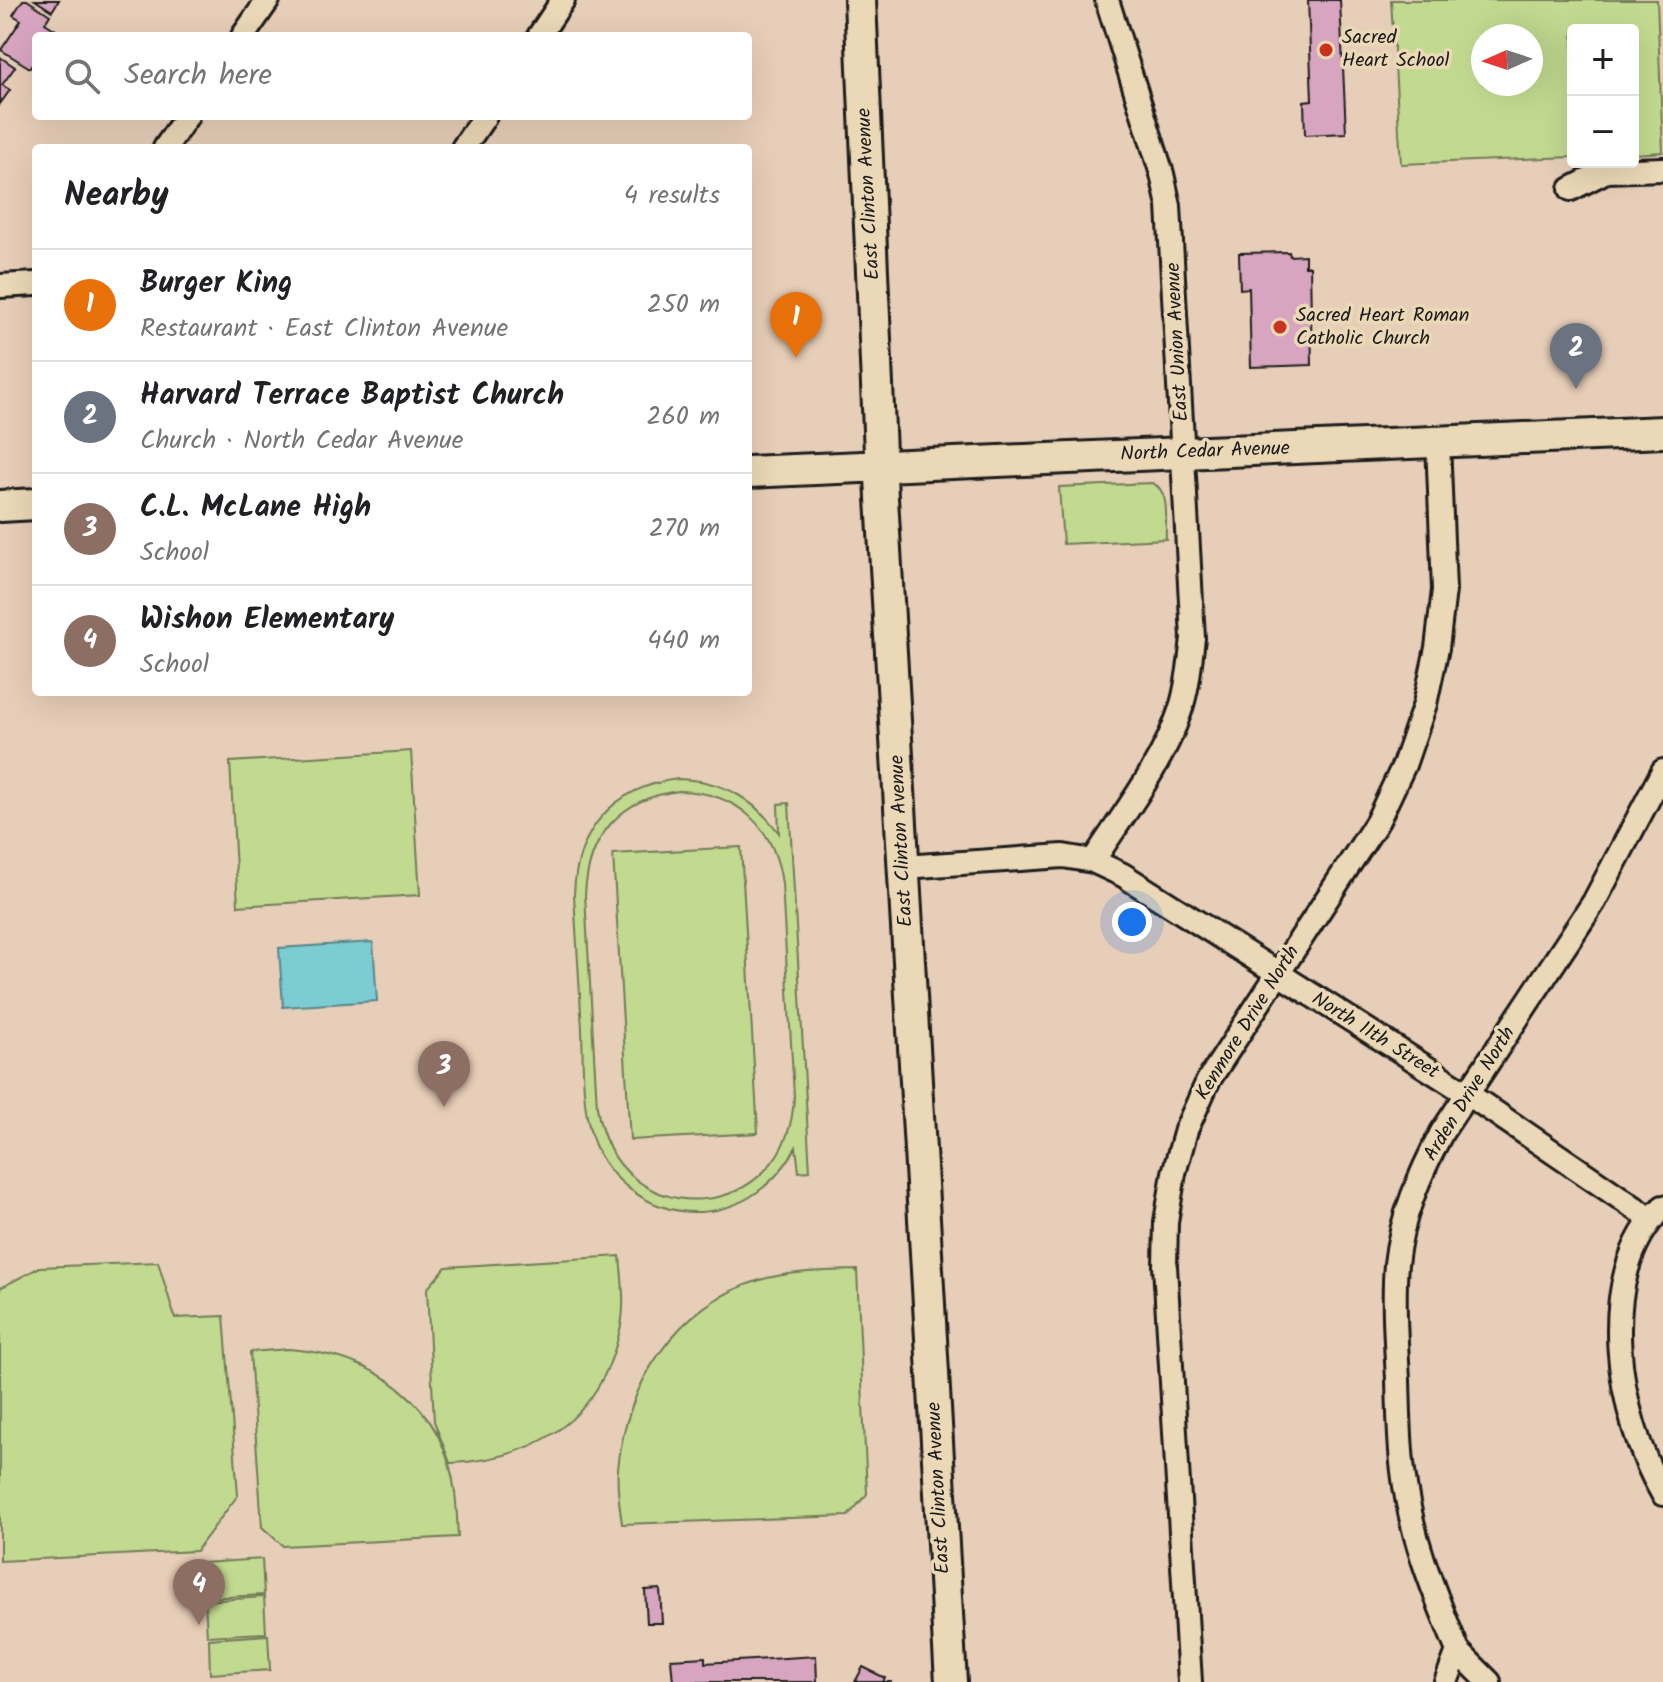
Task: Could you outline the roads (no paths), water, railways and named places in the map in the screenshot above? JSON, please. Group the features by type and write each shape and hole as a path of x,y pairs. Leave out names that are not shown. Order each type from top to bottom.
{"main road":[{"name":"East Clinton Avenue","path":"860,0 881,468 951,1682"},
{"name":"North Cedar Avenue","path":"752,472 1663,432"},
{"path":"0,506 32,504"}],"street":[{"path":"246,32 268,0"},
{"path":"542,32 563,0"},
{"name":"East Union Avenue","path":"1093,861 1166,746 1181,710 1193,638 1169,206 1162,174 1107,0"},
{"path":"168,144 184,120"},
{"path":"466,144 482,120"},
{"path":"1571,189 1606,171 1663,169"},
{"path":"0,286 32,284"},
{"name":"Kenmore Drive North","path":"1190,1682 1165,1266 1166,1222 1174,1173 1186,1130 1208,1081 1377,822 1404,765 1425,704 1437,648 1444,590 1438,442"},
{"name":"Arden Drive North","path":"1458,1651 1428,1579 1413,1527 1403,1471 1395,1323 1396,1263 1407,1213 1421,1172 1442,1132 1594,902 1663,771"},
{"name":"North 11th Street","path":"904,867 1063,856 1093,861 1123,875 1657,1213"},
{"path":"1657,1213 1634,1253 1622,1292 1619,1341 1624,1388 1638,1442 1663,1494"},
{"path":"1446,1682 1458,1651 1489,1682"}],"water":[{"path":"373,942 377,1001 283,1007 279,948"}],"place":[{"name":"Sacred Heart School","path":"1326,50"},
{"name":"Sacred Heart Roman Catholic Church","path":"1280,327"},
{"name":"Burger King","path":"796,358"},
{"name":"Harvard Terrace Baptist Church","path":"1576,389"},
{"name":"C.L. McLane High","path":"444,1107"},
{"name":"Wishon Elementary","path":"199,1625"}]}
